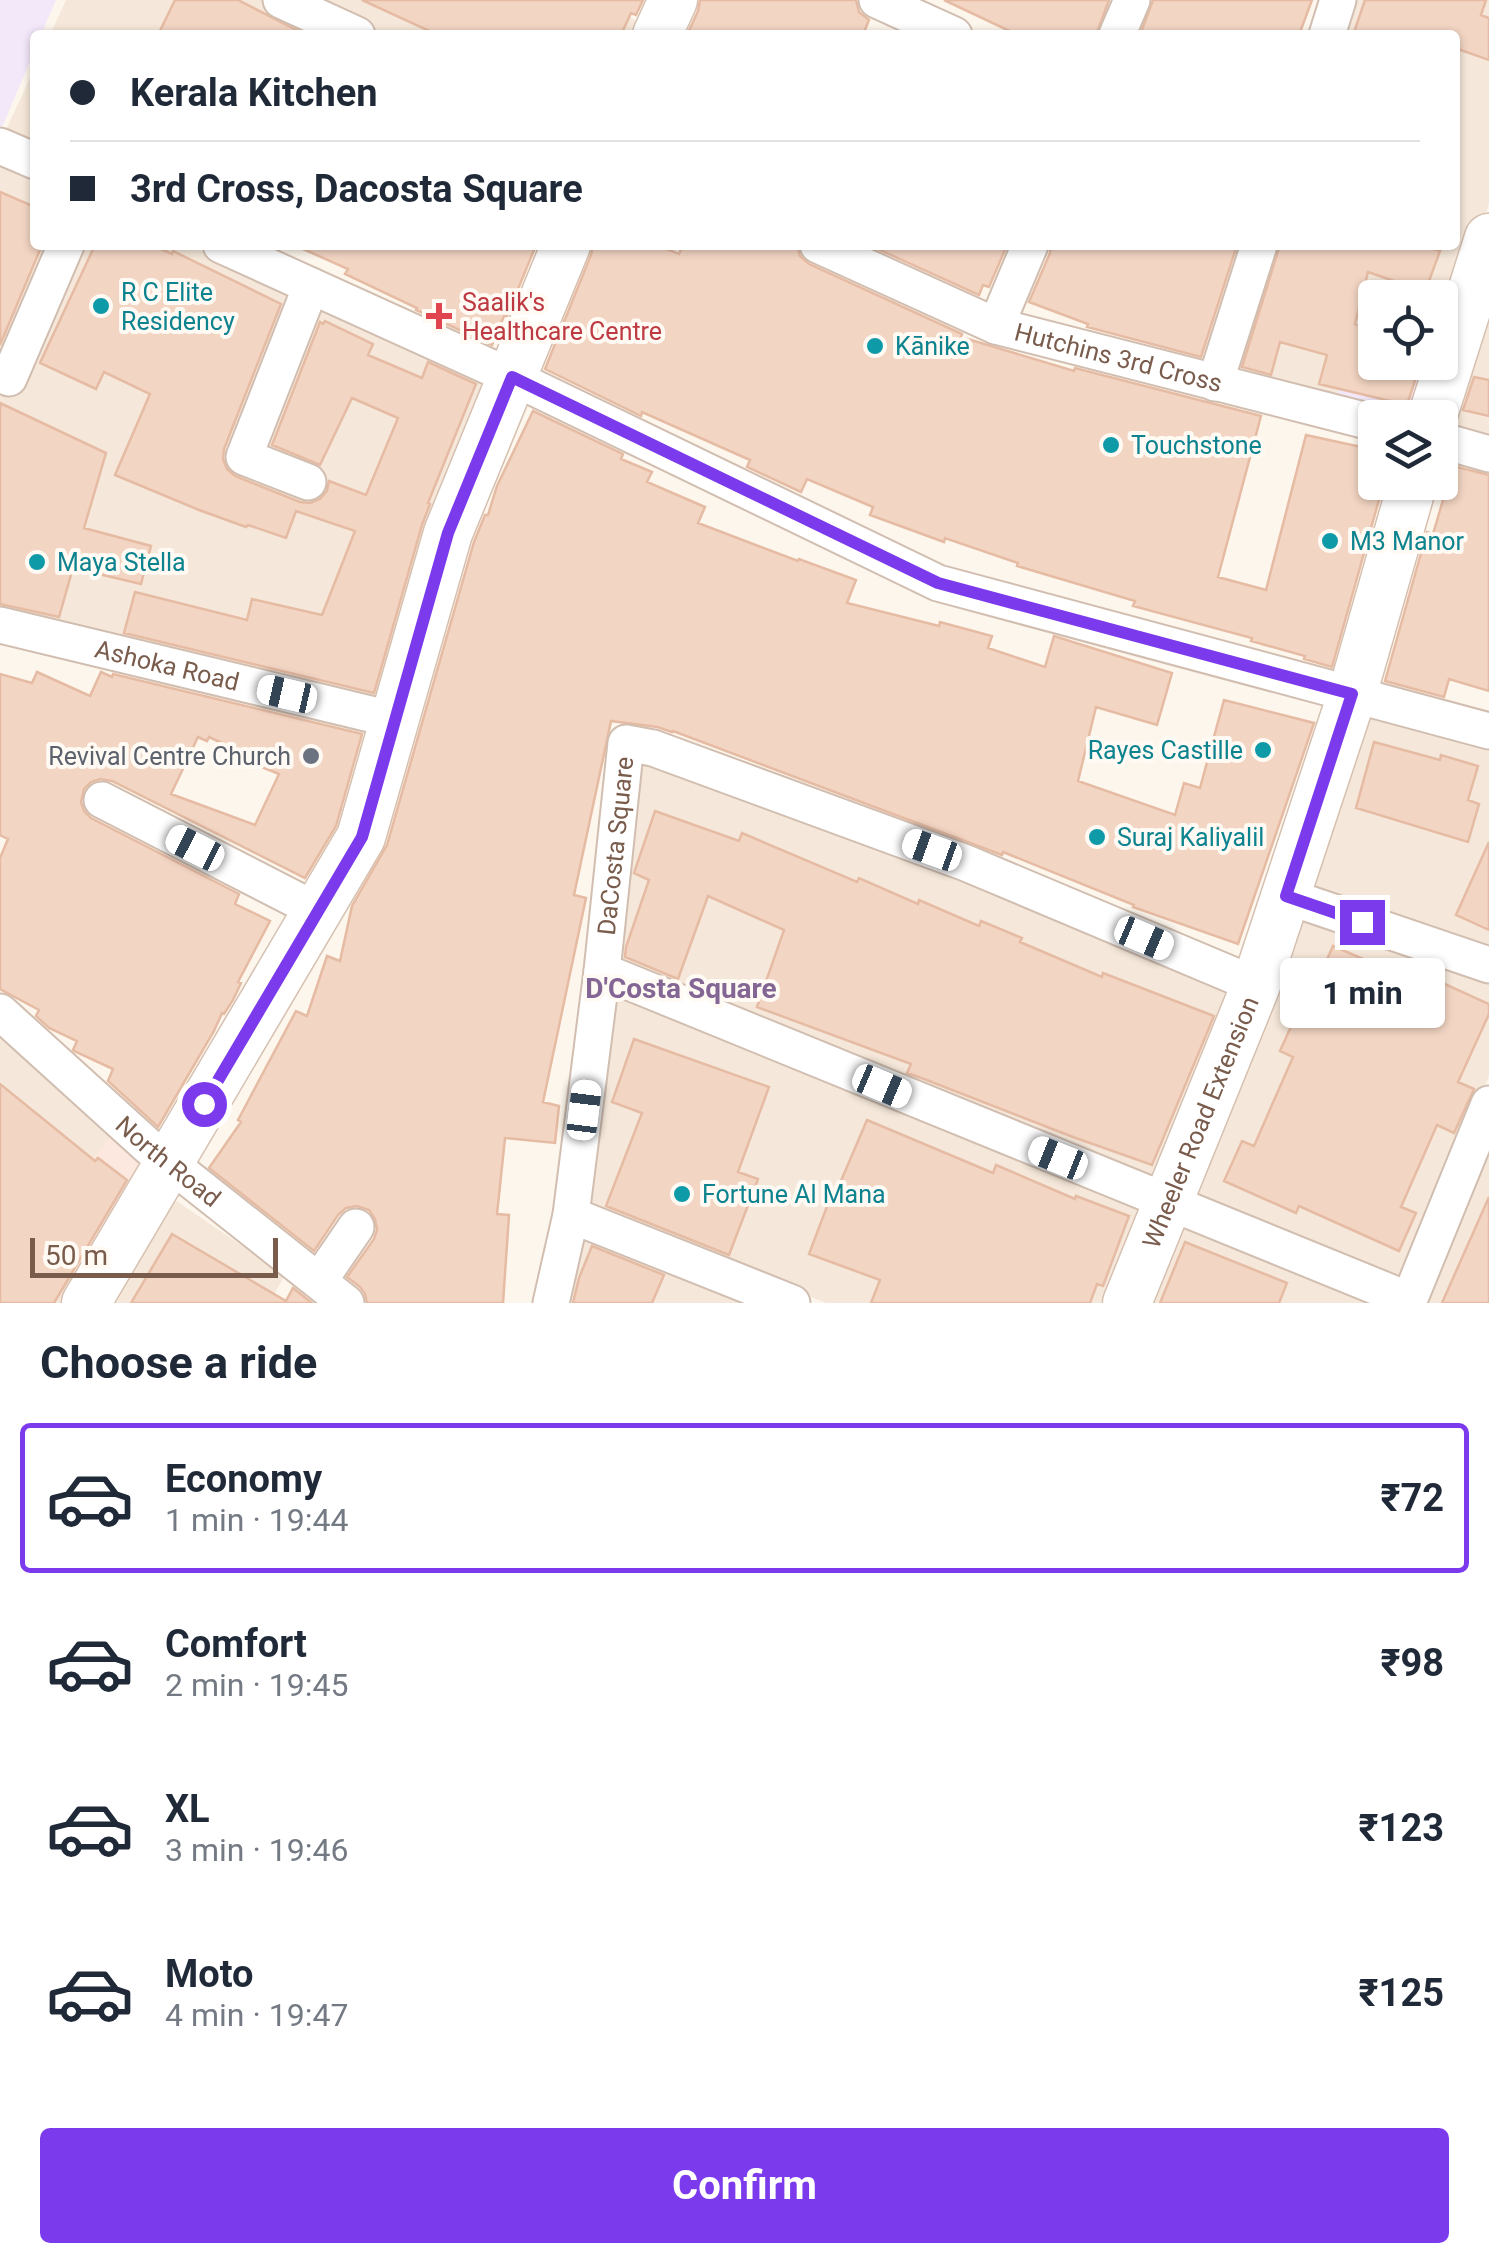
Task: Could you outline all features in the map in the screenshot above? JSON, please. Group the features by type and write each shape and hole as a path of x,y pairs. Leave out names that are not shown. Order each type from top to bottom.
{"street":[{"path":"281,0 346,30"},
{"path":"659,30 674,0"},
{"path":"1119,30 1132,0"},
{"path":"1329,30 1338,0"},
{"path":"896,4 945,30"},
{"path":"0,146 30,159"},
{"path":"1438,400 1489,238"},
{"path":"9,378 64,250"},
{"path":"232,250 512,377 938,583 1489,731"},
{"path":"86,1303 362,837 448,533 564,250"},
{"name":"Hutchins 3rd Cross","path":"829,250 996,326 1358,419"},
{"path":"996,326 1028,250"},
{"path":"1214,383 1257,250"},
{"path":"308,482 244,457 312,286"},
{"path":"1458,445 1489,454"},
{"name":"Wheeler Road Extension","path":"1127,1303 1256,985 1352,694 1408,500"},
{"name":"Ashoka Road","path":"0,625 395,720"},
{"name":"DaCosta Square","path":"551,1303 572,1215 626,743 652,748 966,863 1256,985"},
{"path":"102,800 318,911"},
{"path":"1286,896 1489,964"},
{"path":"602,971 1408,1302 1489,1104"},
{"name":"North Road","path":"0,1012 149,1147 332,1292"},
{"path":"572,1215 792,1303"},
{"path":"332,1292 356,1226"}],"shaded area":[{"path":"0,0 56,0 43,30 30,30 30,62 0,132"},
{"path":"66,0 264,0 330,30 52,30"},
{"path":"312,0 592,0 650,27 648,30 375,30"},
{"path":"1342,0 1489,0 1489,204 1458,292 1458,280 1358,280 1358,320 1335,403 1225,374 1263,250 1460,250 1460,30 1333,30"},
{"path":"30,78 30,144 5,132"},
{"path":"0,164 30,177 30,250 198,250 504,383 389,714 0,620"},
{"path":"1489,296 1489,444 1458,435 1458,414"},
{"path":"1358,320 1358,380 1431,380 1425,400 1358,400 1358,408 1335,403"},
{"path":"1354,703 1489,739 1489,955 1302,889"},
{"path":"641,755 1243,994 1161,1185 611,964"},
{"path":"1293,908 1489,979 1489,1076 1406,1291 1178,1200"},
{"path":"609,993 1150,1208 1112,1303 826,1303 582,1204"},
{"path":"0,1022 115,1129 87,1285 76,1303 0,1303"},
{"path":"115,1129 159,1168 87,1285 32,1246"},
{"path":"1489,1137 1489,1303 1417,1303"},
{"path":"175,1200 285,1275 269,1303 116,1303"},
{"path":"1172,1212 1386,1303 1134,1303"},
{"path":"578,1223 776,1303 560,1303"}],"building":[{"path":"175,0 238,0 296,30 160,30"},
{"path":"362,0 643,0 623,30 427,30"},
{"path":"700,0 856,0 859,12 869,20 865,30 689,30"},
{"path":"944,0 1109,0 1098,30 1007,30"},
{"path":"1153,0 1312,0 1301,30 1142,30"},
{"path":"1365,0 1486,0 1481,15 1489,18 1489,60 1460,50 1460,30 1355,30"},
{"path":"0,192 30,205 30,250 40,250 0,345"},
{"path":"93,250 163,250 172,254 173,251 281,304 223,459 235,476 310,503 327,491 329,481 366,495 398,418 352,398 320,465 272,445 320,322 373,344 368,355 422,378 428,362 476,384 428,503 374,693 124,633 135,592 247,620 252,599 322,615 355,531 296,511 286,538 199,510 115,475 150,394 104,372 96,389 40,363"},
{"path":"305,250 534,250 492,345 345,274 348,269"},
{"path":"592,250 669,250 679,254 681,250 798,250 809,264 962,334 961,337 1074,371 1075,368 1261,416 1218,577 1266,590 1306,435 1358,446 1358,500 1379,500 1332,667 1251,641 1252,638 1133,606 1135,601 1017,566 1018,563 945,538 944,542 870,515 873,507 807,479 801,492 747,467 750,460 642,412 641,416 545,369"},
{"path":"880,250 1005,250 989,287 983,285 979,295"},
{"path":"1235,250 1201,357 1087,327 1088,324 1029,302 1050,253"},
{"path":"1278,250 1440,251 1429,280 1391,280 1368,272 1366,280 1358,280 1358,380 1415,380 1409,400 1386,400 1319,384 1327,355 1280,342 1271,375 1242,367"},
{"path":"1474,377 1489,380 1489,416 1463,410"},
{"path":"0,403 106,453 84,528 151,546 141,584 73,568 59,617 0,604"},
{"path":"533,411 652,472 647,482 705,507 698,523 856,580 847,603 992,636 988,648 1045,667 1054,636 1172,673 1157,725 1096,707 1078,781 1175,815 1184,783 1200,788 1224,700 1314,723 1238,944 1133,907 1003,852 1002,855 673,731 611,721 574,895 586,898 543,1102 559,1106 555,1143 505,1138 497,1214 509,1215 503,1303 367,1303 360,1287 347,1277 377,1230 369,1210 346,1208 314,1251 209,1168 241,1122 238,1120 296,1011 307,1016 327,956 340,961 352,906 387,845 474,542"},
{"path":"1458,467 1489,475 1489,691 1449,679 1444,697 1385,681 1427,532 1433,534 1443,500 1458,500"},
{"path":"37,672 90,696 101,672 362,734 336,826 305,878 112,781 100,779 84,789 81,802 91,818 239,894 235,904 270,921 238,982 241,983 233,1000 158,1127 108,1081 113,1069 73,1050 77,1041 49,1028 36,1016 39,1010 0,989 0,858 8,839 0,835 0,674 32,683","holes":["198,737 207,741 209,737 279,774 255,825 171,794"]},
{"path":"1374,742 1478,766 1468,800 1479,804 1468,842 1356,808"},
{"path":"655,811 739,841 742,833 857,882 859,878 979,926 981,921 1102,977 1103,973 1214,1016 1152,1165 907,1073 911,1064 757,1007 784,930 708,896 678,979 625,957 649,880 634,873"},
{"path":"1489,842 1489,930 1456,915"},
{"path":"1333,946 1421,984 1425,975 1489,1004 1489,1014 1458,1082 1474,1089 1454,1133 1437,1125 1401,1207 1416,1213 1399,1251 1299,1206 1296,1213 1224,1181 1242,1141 1254,1146 1293,1057 1280,1051 1299,1009 1304,1011"},
{"path":"634,1039 769,1087 738,1172 758,1179 729,1255 606,1206 642,1113 612,1102"},
{"path":"0,1084 95,1161 98,1158 127,1180 54,1303 0,1303"},
{"path":"867,1120 993,1173 996,1165 1075,1199 1076,1196 1129,1216 1103,1286 1097,1284 1090,1303 871,1303 880,1280 809,1254"},
{"path":"1489,1197 1489,1303 1442,1303"},
{"path":"172,1234 286,1301 293,1288 312,1303 131,1303"},
{"path":"1185,1242 1287,1283 1279,1303 1160,1303"},
{"path":"592,1246 664,1275 652,1303 573,1303"}],"place":[{"name":"R C Elite Residency","path":"101,306"},
{"name":"Saalik's Healthcare Centre","path":"439,316"},
{"name":"Kānike","path":"875,346"},
{"name":"Touchstone","path":"1111,445"},
{"name":"M3 Manor","path":"1330,541"},
{"name":"Maya Stella","path":"37,562"},
{"name":"Rayes Castille","path":"1263,750"},
{"name":"Revival Centre Church","path":"311,756"},
{"name":"Suraj Kaliyalil","path":"1097,837"},
{"name":"Fortune Al Mana","path":"682,1194"}],"district":[{"name":"D'Costa Square","path":"681,988"}],"route":[{"path":"204,1104 362,837 448,533 512,377 938,583 1352,694 1286,896 1362,922"}]}
